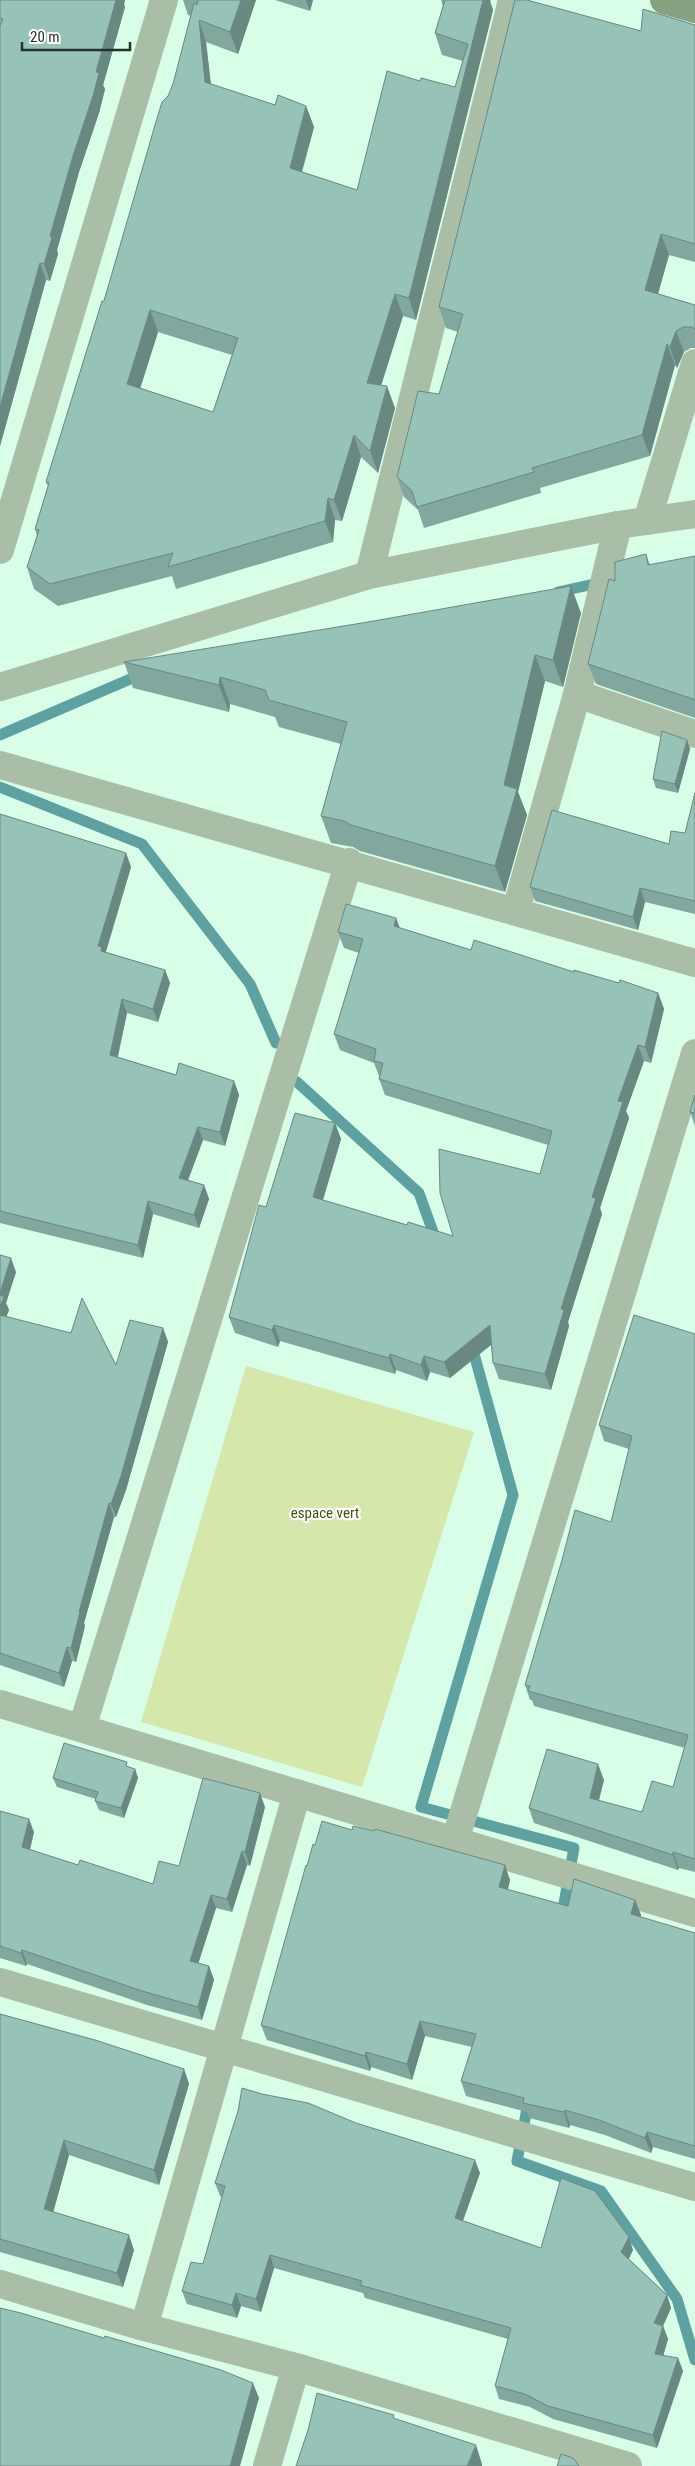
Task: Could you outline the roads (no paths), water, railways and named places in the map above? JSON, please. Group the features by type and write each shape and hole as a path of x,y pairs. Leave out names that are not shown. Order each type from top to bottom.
{"main road":[{"path":"664,0 695,9"}],"street":[{"path":"0,550 164,0"},
{"path":"369,575 512,0"},
{"path":"647,521 695,363"},
{"path":"0,686 369,575 618,525 695,514"},
{"path":"516,910 577,694 618,525"},
{"path":"577,694 695,734"},
{"path":"0,764 349,862 695,963"},
{"path":"82,1728 349,862"},
{"path":"455,1841 695,1053"},
{"path":"0,1704 695,1913"},
{"path":"144,2327 297,1793"},
{"path":"0,1982 695,2187"},
{"path":"0,2284 144,2327 296,2367 628,2466"},
{"path":"266,2466 296,2367"}],"waterway":[{"path":"558,592 603,582"},
{"path":"0,735 142,674"},
{"path":"0,787 142,844 250,984 276,1043"},
{"path":"297,1082 419,1193 437,1243"},
{"path":"471,1343 513,1495 421,1807 574,1848 561,1920"},
{"path":"529,2098 517,2161 601,2191 677,2299 695,2360"}],"park label":[{"name":"espace vert","path":"325,1513"}]}
